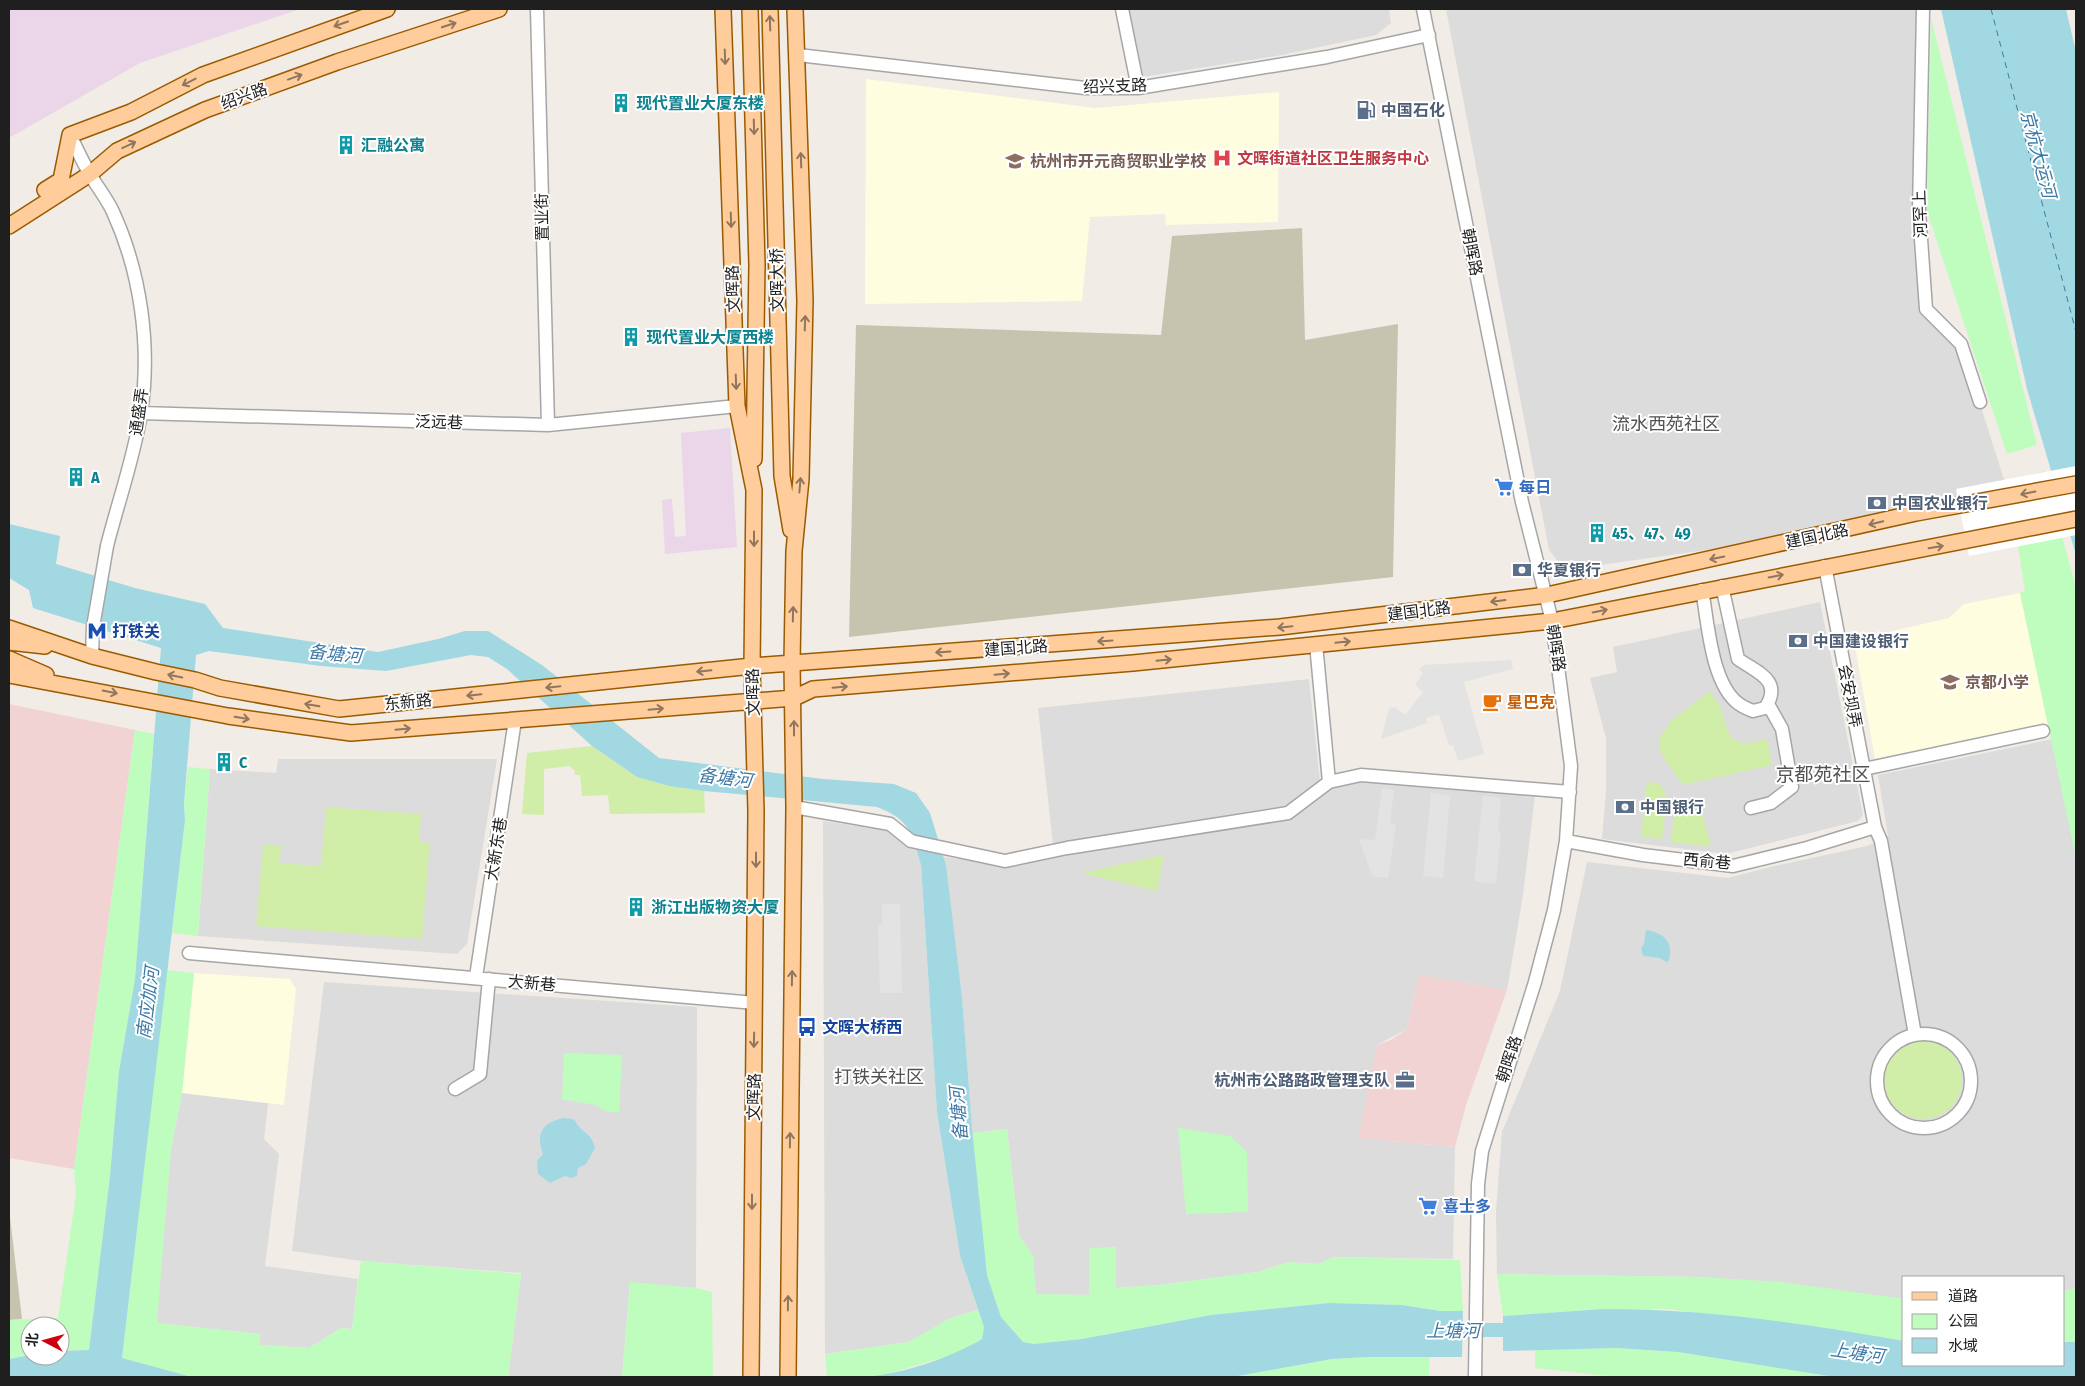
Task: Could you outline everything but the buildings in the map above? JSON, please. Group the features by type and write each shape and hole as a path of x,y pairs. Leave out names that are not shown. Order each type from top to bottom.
{"main road":[{"path":"9,214 61,180 70,135 130,112 203,75 388,9"},
{"name":"绍兴路","path":"9,226 90,174 117,151 205,110 337,62 499,9"},
{"name":"文晖路","path":"724,9 737,406 754,490 752,666 756,811 751,1377"},
{"name":"文晖大桥","path":"750,9 757,265 754,490"},
{"name":"文晖大桥","path":"770,9 782,476 794,551"},
{"path":"788,1377 794,807 794,698 792,662 794,551 801,479 806,301 795,9"},
{"name":"建国北路","path":"752,666 1280,627 1547,595 1916,513 2076,484"},
{"name":"建国北路","path":"753,701 794,698 813,689 1133,663 1552,621 1722,586 1976,540 2076,519"},
{"name":"东新路","path":"9,628 92,656 195,680 220,688 339,709 752,666"},
{"name":"东新路","path":"9,642 69,648"},
{"name":"东新路","path":"9,660 65,684"},
{"name":"东新路","path":"9,675 155,700 194,709 351,733 753,701"}],"street":[{"name":"置业街","path":"537,9 548,425"},
{"path":"1122,9 1138,88"},
{"name":"朝晖路","path":"1423,9 1522,502 1547,595 1569,736 1570,792 1566,841 1554,910 1535,982 1482,1151 1478,1184 1475,1377"},
{"name":"河罕上","path":"1923,9 1919,211 1926,309 1961,344 1980,402"},
{"name":"绍兴支路","path":"798,55 1085,88 1138,88 1327,56 1429,35"},
{"name":"通盛弄","path":"70,135 112,211 126,245 138,290 144,353 141,413 106,546 93,627 92,656"},
{"name":"泛远巷","path":"141,413 548,425 737,406"},
{"name":"会安坝弄","path":"1825,566 1874,827 1880,841 1914,1035"},
{"path":"1702,590 1717,672 1728,694 1739,704 1753,711 1765,708 1771,697 1770,683 1763,674 1738,658 1722,586"},
{"path":"1316,644 1329,782"},
{"path":"1751,808 1771,803 1792,787 1782,729 1768,704"},
{"name":"大新东巷","path":"476,977 515,720"},
{"path":"1864,769 2043,731"},
{"path":"794,807 890,824 911,841 946,850 1005,861 1067,848 1288,813 1329,782 1361,775 1570,792"},
{"name":"西俞巷","path":"1566,841 1643,855 1733,866 1807,848 1874,827"},
{"name":"大新巷","path":"189,952 476,977 489,980 728,998 755,1003"},
{"path":"454,1089 480,1074 489,980"},
{"path":"1924,1033 1940,1036 1954,1043 1964,1055 1970,1070 1971,1086 1967,1102 1957,1115 1944,1124 1929,1129 1913,1128 1899,1122 1888,1112 1880,1098 1876,1084 1878,1068 1884,1054 1895,1043 1914,1035 1924,1033"}],"shaded area":[{"path":"9,9 300,9 140,63 9,138"},
{"path":"1129,9 1389,9 1391,23 1376,35 1282,55 1143,77"},
{"path":"1446,9 1923,9 1926,309 1961,344 2007,489 1847,530 1565,570 1549,550"},
{"name":"杭州市开元商贸职业学校","path":"866,79 1095,108 1279,92 1278,222 1166,225 1165,214 1090,217 1082,301 865,304"},
{"path":"1302,228 1305,340 1398,324 1393,577 849,637 856,325 1161,335 1172,236"},
{"path":"730,428 737,547 665,554 662,500 672,499 675,537 686,536 681,433"},
{"name":"京都小学","path":"2020,593 2048,724 1875,759 1854,640 1949,618 1964,604"},
{"path":"1820,602 1863,815 1858,821 1726,854 1602,839 1606,791 1606,738 1590,678 1617,672 1613,647"},
{"path":"1511,660 1513,669 1464,682 1484,754 1458,761 1453,745 1449,745 1439,714 1426,718 1427,723 1381,739 1389,708 1395,707 1405,715 1423,692 1415,685 1423,673 1419,670 1424,665"},
{"path":"1309,679 1320,781 1289,805 1053,845 1038,708"},
{"path":"9,704 135,730 74,1169 9,1158"},
{"path":"2053,739 2076,858 2076,1289 2065,1291 2065,1276 1902,1276 1902,1299 1702,1277 1497,1274 1496,1212 1502,1132 1560,991 1587,862 1728,878 1867,846 1888,836 1878,775"},
{"path":"278,759 497,759 467,944 457,954 198,936 210,769 276,773"},
{"path":"1368,781 1535,795 1523,895 1507,990 1419,975 1407,1029 1377,1045 1359,1138 1455,1147 1453,1259 1335,1257 1318,1264 1289,1262 1258,1272 1159,1285 1116,1288 1089,1248 1090,1295 1035,1294 1033,1256 1019,1235 1007,1129 972,1133 962,997 944,857 1002,865 1288,819 1326,790 1353,782"},
{"path":"1382,788 1394,790 1390,823 1396,824 1388,878 1372,876 1359,839 1375,840"},
{"path":"1431,793 1450,795 1443,878 1423,876"},
{"path":"1483,796 1501,798 1498,831 1501,831 1496,884 1474,881"},
{"path":"823,821 889,831 915,847 921,865 937,1112 960,1256 978,1310 949,1319 909,1342 825,1354"},
{"path":"882,904 900,904 902,993 880,993 878,925 882,924"},
{"path":"194,973 290,979 296,989 284,1105 182,1093"},
{"path":"1419,975 1507,990 1466,1105 1455,1147 1358,1138 1377,1045 1391,1040 1407,1029"},
{"path":"324,982 697,1007 696,1288 630,1283 622,1377 508,1377 521,1273 361,1261 292,1251"},
{"path":"182,1093 268,1103 264,1139 279,1154 265,1266 358,1279 352,1329 341,1328 309,1348 260,1345 260,1334 156,1323 171,1149"},
{"path":"9,1208 22,1316 20,1319 9,1320"}],"green space":[{"path":"1931,18 2037,445 2007,454 1927,211"},
{"path":"2044,471 2076,587 2076,858 2020,593 2025,591 2008,482"},
{"path":"1710,691 1720,706 1728,732 1736,741 1745,744 1767,739 1772,765 1683,785 1661,754 1659,738 1672,720"},
{"path":"135,730 154,734 135,979 119,1071 110,1176 89,1350 70,1351 70,1316 58,1316 76,1194 74,1169"},
{"path":"592,746 637,777 669,786 704,791 705,813 610,814 608,795 582,796 580,775 575,775 575,771 570,766 544,769 544,815 522,814 527,753"},
{"path":"188,767 210,769 198,936 172,933 185,820 184,804"},
{"path":"1647,782 1660,784 1667,797 1662,839 1641,837"},
{"path":"1675,802 1682,808 1700,806 1711,846 1671,843"},
{"path":"326,807 421,814 419,842 430,843 422,939 256,926 263,844 281,846 280,863 321,866"},
{"path":"1164,855 1157,891 1081,873"},
{"path":"167,970 194,973 182,1093 171,1149 157,1323 260,1334 260,1345 309,1348 341,1328 352,1329 361,1261 521,1274 508,1377 192,1377 122,1358"},
{"path":"1915,1041 1931,1041 1945,1047 1956,1058 1962,1072 1962,1088 1956,1102 1945,1113 1931,1119 1915,1119 1901,1113 1890,1102 1884,1088 1884,1072 1890,1058 1901,1047"},
{"path":"564,1053 622,1055 619,1113 605,1111 596,1105 562,1099"},
{"path":"1178,1128 1230,1136 1247,1152 1248,1212 1186,1214"},
{"path":"1007,1129 1019,1235 1033,1256 1036,1294 1089,1295 1089,1248 1116,1247 1116,1288 1159,1285 1258,1272 1289,1262 1318,1264 1334,1257 1460,1260 1463,1311 1440,1311 1402,1305 1329,1303 1211,1315 1082,1339 1034,1344 1023,1342 1001,1317 987,1275 972,1133"},
{"path":"1497,1274 1702,1277 1782,1282 1902,1299 1902,1341 1667,1309 1604,1309 1503,1316"},
{"path":"630,1282 696,1288 712,1292 713,1377 622,1377"},
{"path":"2076,1289 2076,1342 2065,1342 2065,1291"},
{"path":"978,1310 984,1327 982,1339 956,1354 880,1376 827,1377 825,1354 909,1342 948,1319"},
{"path":"9,1320 20,1320 20,1357 9,1359"},
{"path":"1617,1348 1678,1352 1835,1377 1616,1377 1535,1368 1535,1350"},
{"path":"1430,1357 1429,1377 1232,1377 1332,1359"}],"water":[{"name":"京杭大运河","path":"1941,9 2066,9 2076,52 2076,555 2027,389"},
{"path":"9,524 60,536 56,564 135,588 205,604 223,628 378,652 465,631 488,631 542,665 659,758 823,779 894,784 916,793 930,813 946,865 962,997 972,1128 987,1275 1001,1317 1023,1342 1034,1344 1082,1339 1211,1315 1329,1303 1402,1305 1440,1311 1463,1311 1462,1357 1332,1359 1232,1377 865,1377 895,1372 941,1359 982,1339 984,1327 960,1256 937,1112 921,865 912,836 903,823 897,817 877,807 704,791 669,786 637,777 592,746 507,669 488,657 471,655 386,671 321,666 209,651 196,655 184,804 185,820 122,1358 192,1377 9,1377 9,1359 20,1357 20,1366 70,1366 70,1351 89,1350 110,1176 119,1071 135,979 161,648 33,608 29,590 9,578"},
{"path":"1646,930 1657,933 1666,939 1670,948 1669,960 1667,962 1659,958 1643,956 1641,948 1644,944"},
{"path":"564,1118 575,1120 580,1128 591,1138 595,1148 586,1164 578,1168 577,1176 571,1178 565,1176 550,1183 538,1174 537,1161 543,1154 540,1140 541,1134 551,1122"},
{"path":"1604,1309 1680,1311 1755,1318 1902,1341 1902,1366 2065,1366 2065,1342 2076,1342 2076,1377 1835,1377 1678,1352 1617,1348 1503,1351 1503,1316"}],"pier":[{"path":"2076,466 2076,535 1969,556 1956,489"}],"waterway":[{"name":"上塘河","path":"1444,1330 1522,1330"}],"ferry route":[{"path":"1991,9 2076,332"}],"place":[{"name":"现代置业大厦东楼","path":"621,103"},
{"name":"中国石化","path":"1366,110"},
{"name":"汇融公寓","path":"346,145"},
{"name":"文晖街道社区卫生服务中心","path":"1222,158"},
{"name":"杭州市开元商贸职业学校","path":"1015,161"},
{"name":"现代置业大厦西楼","path":"631,337"},
{"name":"A","path":"76,477"},
{"name":"每日","path":"1504,487"},
{"name":"中国农业银行","path":"1877,503"},
{"name":"45、47、49","path":"1597,533"},
{"name":"华夏银行","path":"1522,570"},
{"name":"打铁关","path":"97,631"},
{"name":"中国建设银行","path":"1798,641"},
{"name":"京都小学","path":"1950,682"},
{"name":"星巴克","path":"1492,702"},
{"name":"C","path":"224,762"},
{"name":"中国银行","path":"1625,807"},
{"name":"浙江出版物资大厦","path":"636,907"},
{"name":"文晖大桥西","path":"807,1027"},
{"name":"杭州市公路路政管理支队","path":"1405,1080"},
{"name":"喜士多","path":"1428,1206"}],"district":[{"name":"流水西苑社区","path":"1666,424"},
{"name":"京都苑社区","path":"1823,774"},
{"name":"打铁关社区","path":"879,1077"}],"water label":[{"name":"备塘河","path":"335,654"},
{"name":"备塘河","path":"725,778"},
{"name":"南应加河","path":"148,1003"},
{"name":"备塘河","path":"959,1114"}]}
